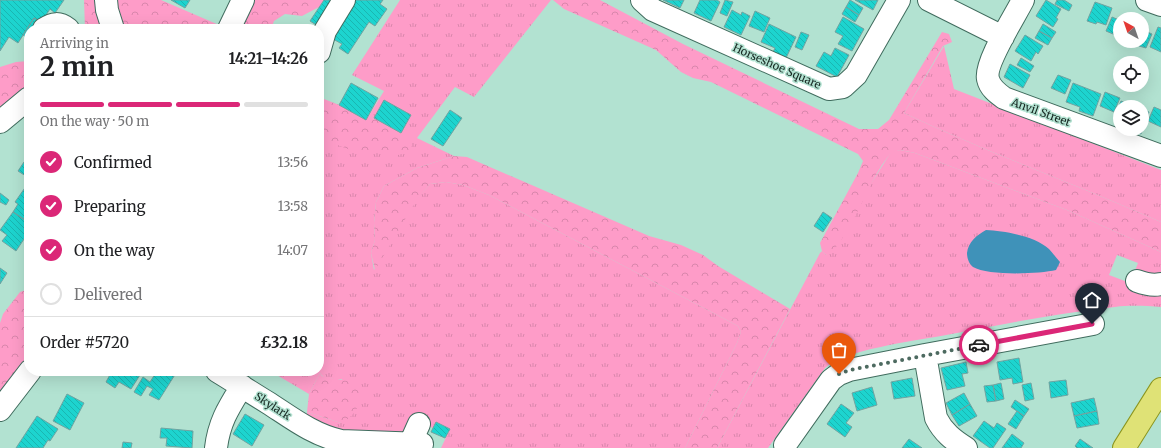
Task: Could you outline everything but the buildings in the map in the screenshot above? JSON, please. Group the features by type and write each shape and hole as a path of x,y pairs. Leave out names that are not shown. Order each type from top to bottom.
{"main road":[{"path":"1124,448 1161,389"}],"street":[{"path":"106,0 107,10 111,24"},
{"path":"231,24 243,0"},
{"path":"324,34 344,0"},
{"name":"Horseshoe Square","path":"642,0 653,10 829,89 843,87 856,75 899,0"},
{"path":"929,0 1003,37"},
{"name":"Anvil Street","path":"1023,0 990,61 988,79 993,89 1004,98 1161,156"},
{"path":"1147,0 1161,5"},
{"path":"0,122 24,102"},
{"path":"1137,281 1146,284 1161,284"},
{"path":"785,445 831,380 839,374 850,370 925,355 1092,324"},
{"path":"925,355 935,413 940,426 943,441 966,448"},
{"path":"0,410 26,376"},
{"name":"Skylark","path":"225,376 303,426 330,438 365,445 417,437"},
{"path":"216,448 218,435 224,417 242,386"}],"green space":[{"path":"84,0 161,0 217,24 85,24"},
{"path":"250,0 326,0 319,7 302,16 285,14 274,21 273,24 234,24"},
{"path":"400,0 551,0 474,97 455,87 417,138 454,156 417,168 384,186 376,202 374,223 375,240 371,253 374,270 416,200 430,184 446,182 463,185 489,195 738,326 741,332 737,343 685,448 441,448 450,429 436,422 433,428 415,419 406,436 337,433 306,423 307,412 341,423 342,379 333,379 323,376 324,139 382,122 368,117 384,91 352,75"},
{"path":"553,0 600,0 683,44 859,129 878,129 889,120 942,32 949,34 952,42 943,46 904,113 968,142 1161,222 1161,252 1067,210 915,153 900,150 891,153 883,163 855,217 840,242 833,251 826,255 822,251 820,243 858,173 863,161 858,154 711,82 693,78 681,72 656,50 564,9"},
{"path":"944,46 954,89 1161,170 1161,222 968,142 904,113"},
{"path":"24,61 24,99 10,100 0,108 0,67 16,62"},
{"path":"324,99 382,122 405,133 410,138 412,151 398,155 353,151 324,140"},
{"path":"900,150 915,153 1067,210 1161,252 1161,307 1121,306 1050,316 880,347 847,356 825,368 768,448 717,448 820,253 822,251 826,255 891,152","holes":["1117,255 1138,263 1130,283 1109,275"]},
{"path":"454,156 467,157 649,236 681,245 703,255 718,266 790,309 717,448 685,448 737,343 741,332 738,326 489,195 463,185 446,182 430,184 416,201 375,270 371,253 375,240 374,223 376,202 384,186 417,168"},
{"path":"24,291 24,362 0,394 0,323 3,314 20,292"},
{"path":"278,376 318,376 309,394"},
{"path":"318,376 322,376 351,382 360,390 361,396 357,409 349,418 341,423 307,412 309,394"}],"water":[{"path":"986,230 1019,235 1043,244 1060,262 1056,270 1026,273 1001,273 980,270 973,267 968,259 967,253 969,245 979,234"}],"way so far":[{"path":"839,374 850,370 979,345"}],"route":[{"path":"979,345 1092,324"}]}
